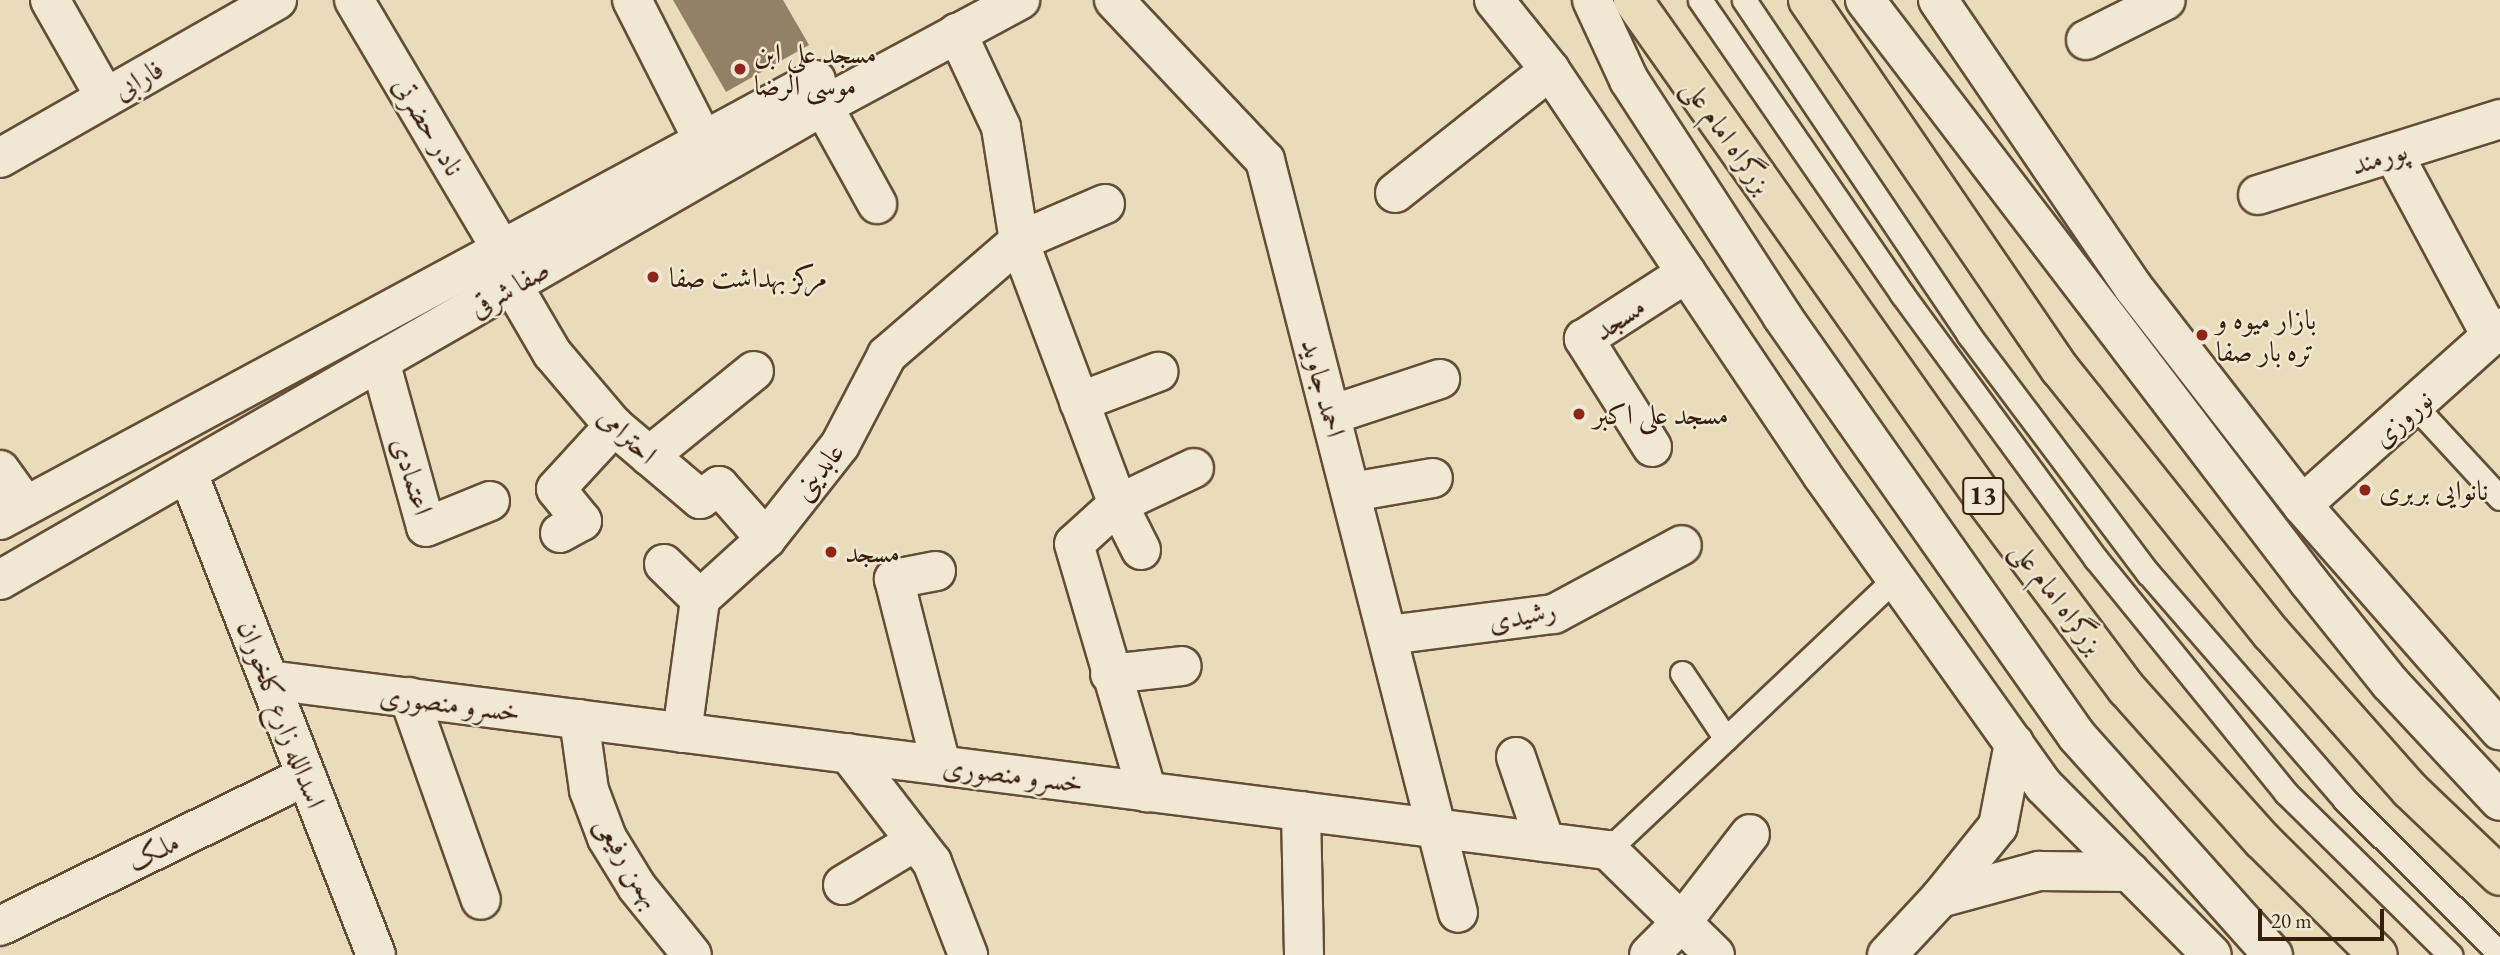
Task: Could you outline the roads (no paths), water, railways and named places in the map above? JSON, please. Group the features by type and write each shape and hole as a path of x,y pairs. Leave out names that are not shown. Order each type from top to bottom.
{"highway":[{"name":"بزرگراه امام علی","path":"1633,0 1986,501 2126,688 2262,841 2378,955"},
{"path":"1808,0 2060,369 2271,633 2410,790 2500,876"}],"street":[{"path":"50,0 106,97"},
{"name":"فارابی","path":"0,158 276,0"},
{"name":"نادر حضرتی","path":"354,0 508,269"},
{"path":"632,0 711,155"},
{"name":"صفا شرقی","path":"0,580 380,361 508,269 817,94 961,16 1020,0"},
{"name":"احمد جاوید","path":"1114,0 1265,160 1440,829 1458,913"},
{"path":"1494,0 1550,70 1896,579 2044,786 2212,955"},
{"path":"1592,0 1629,80 1782,316 2070,724 2161,836 2273,955"},
{"path":"1866,0 2389,683 2500,801"},
{"path":"1938,0 2133,287 2302,505 2500,730"},
{"path":"2087,40 2146,4"},
{"path":"961,16 1001,127 1019,241 1118,504 1141,550"},
{"path":"1395,192 1550,70"},
{"path":"817,94 877,204"},
{"name":"پورمند","path":"2258,195 2500,119"},
{"path":"2393,153 2496,332"},
{"name":"عابدینی","path":"700,599 766,539 840,445 887,355 1019,241 1105,204"},
{"name":"صفا شرقی","path":"13,513 369,323 508,269"},
{"name":"احترامی","path":"508,269 552,353 614,426 700,499 719,486 766,539"},
{"name":"مسجد","path":"1651,447 1584,339 1687,273"},
{"path":"369,323 380,361"},
{"name":"نوروزی","path":"2302,505 2496,332"},
{"name":"اعتمادی","path":"380,361 426,527 490,501"},
{"path":"649,456 754,371"},
{"path":"1079,402 1158,372"},
{"path":"1331,415 1440,379"},
{"path":"560,533 582,521 556,489 614,426"},
{"name":"اسدالله زارع کلخوران","path":"170,429 376,955"},
{"path":"1147,792 1110,674 1074,544 1118,504 1194,468"},
{"path":"0,470 13,513 57,548"},
{"path":"1352,492 1433,478"},
{"name":"رشیدی","path":"1389,635 1554,614 1682,545"},
{"path":"664,564 700,599 682,733"},
{"path":"936,571 894,579 942,765"},
{"path":"1110,674 1182,666"},
{"name":"خسرو منصوری","path":"269,680 1608,850"},
{"path":"409,697 481,900"},
{"name":"بهمن رفیعی","path":"579,719 589,790 607,838 637,887 692,955"},
{"path":"1887,955 1940,898 1998,826 2014,743"},
{"path":"848,753 932,862 968,955"},
{"path":"1517,757 1545,842"},
{"name":"ملک","path":"0,926 306,776"},
{"path":"1301,811 1304,955"},
{"path":"1649,955 1682,922 1750,834"},
{"path":"843,885 916,841"},
{"path":"1608,850 1715,955"},
{"path":"1940,898 2039,871 2130,872"}],"lane":[{"path":"1700,0 1902,294 2096,559 2286,793 2450,955"},
{"path":"1744,0 1969,335 2148,573 2345,800 2500,954"},
{"path":"2415,407 2500,498"},
{"path":"1608,850 1896,579"},
{"path":"1682,673 1726,739"}],"place":[{"name":"مسجد علی ابن موسی الرضا","path":"740,69"},
{"name":"مرکز بهداشت صفا","path":"653,277"},
{"name":"بازار میوه و تره بار صفا","path":"2202,335"},
{"name":"مسجد علی اکبر","path":"1579,414"},
{"name":"نانوایی بربری","path":"2365,490"},
{"name":"مسجد","path":"831,552"}]}
